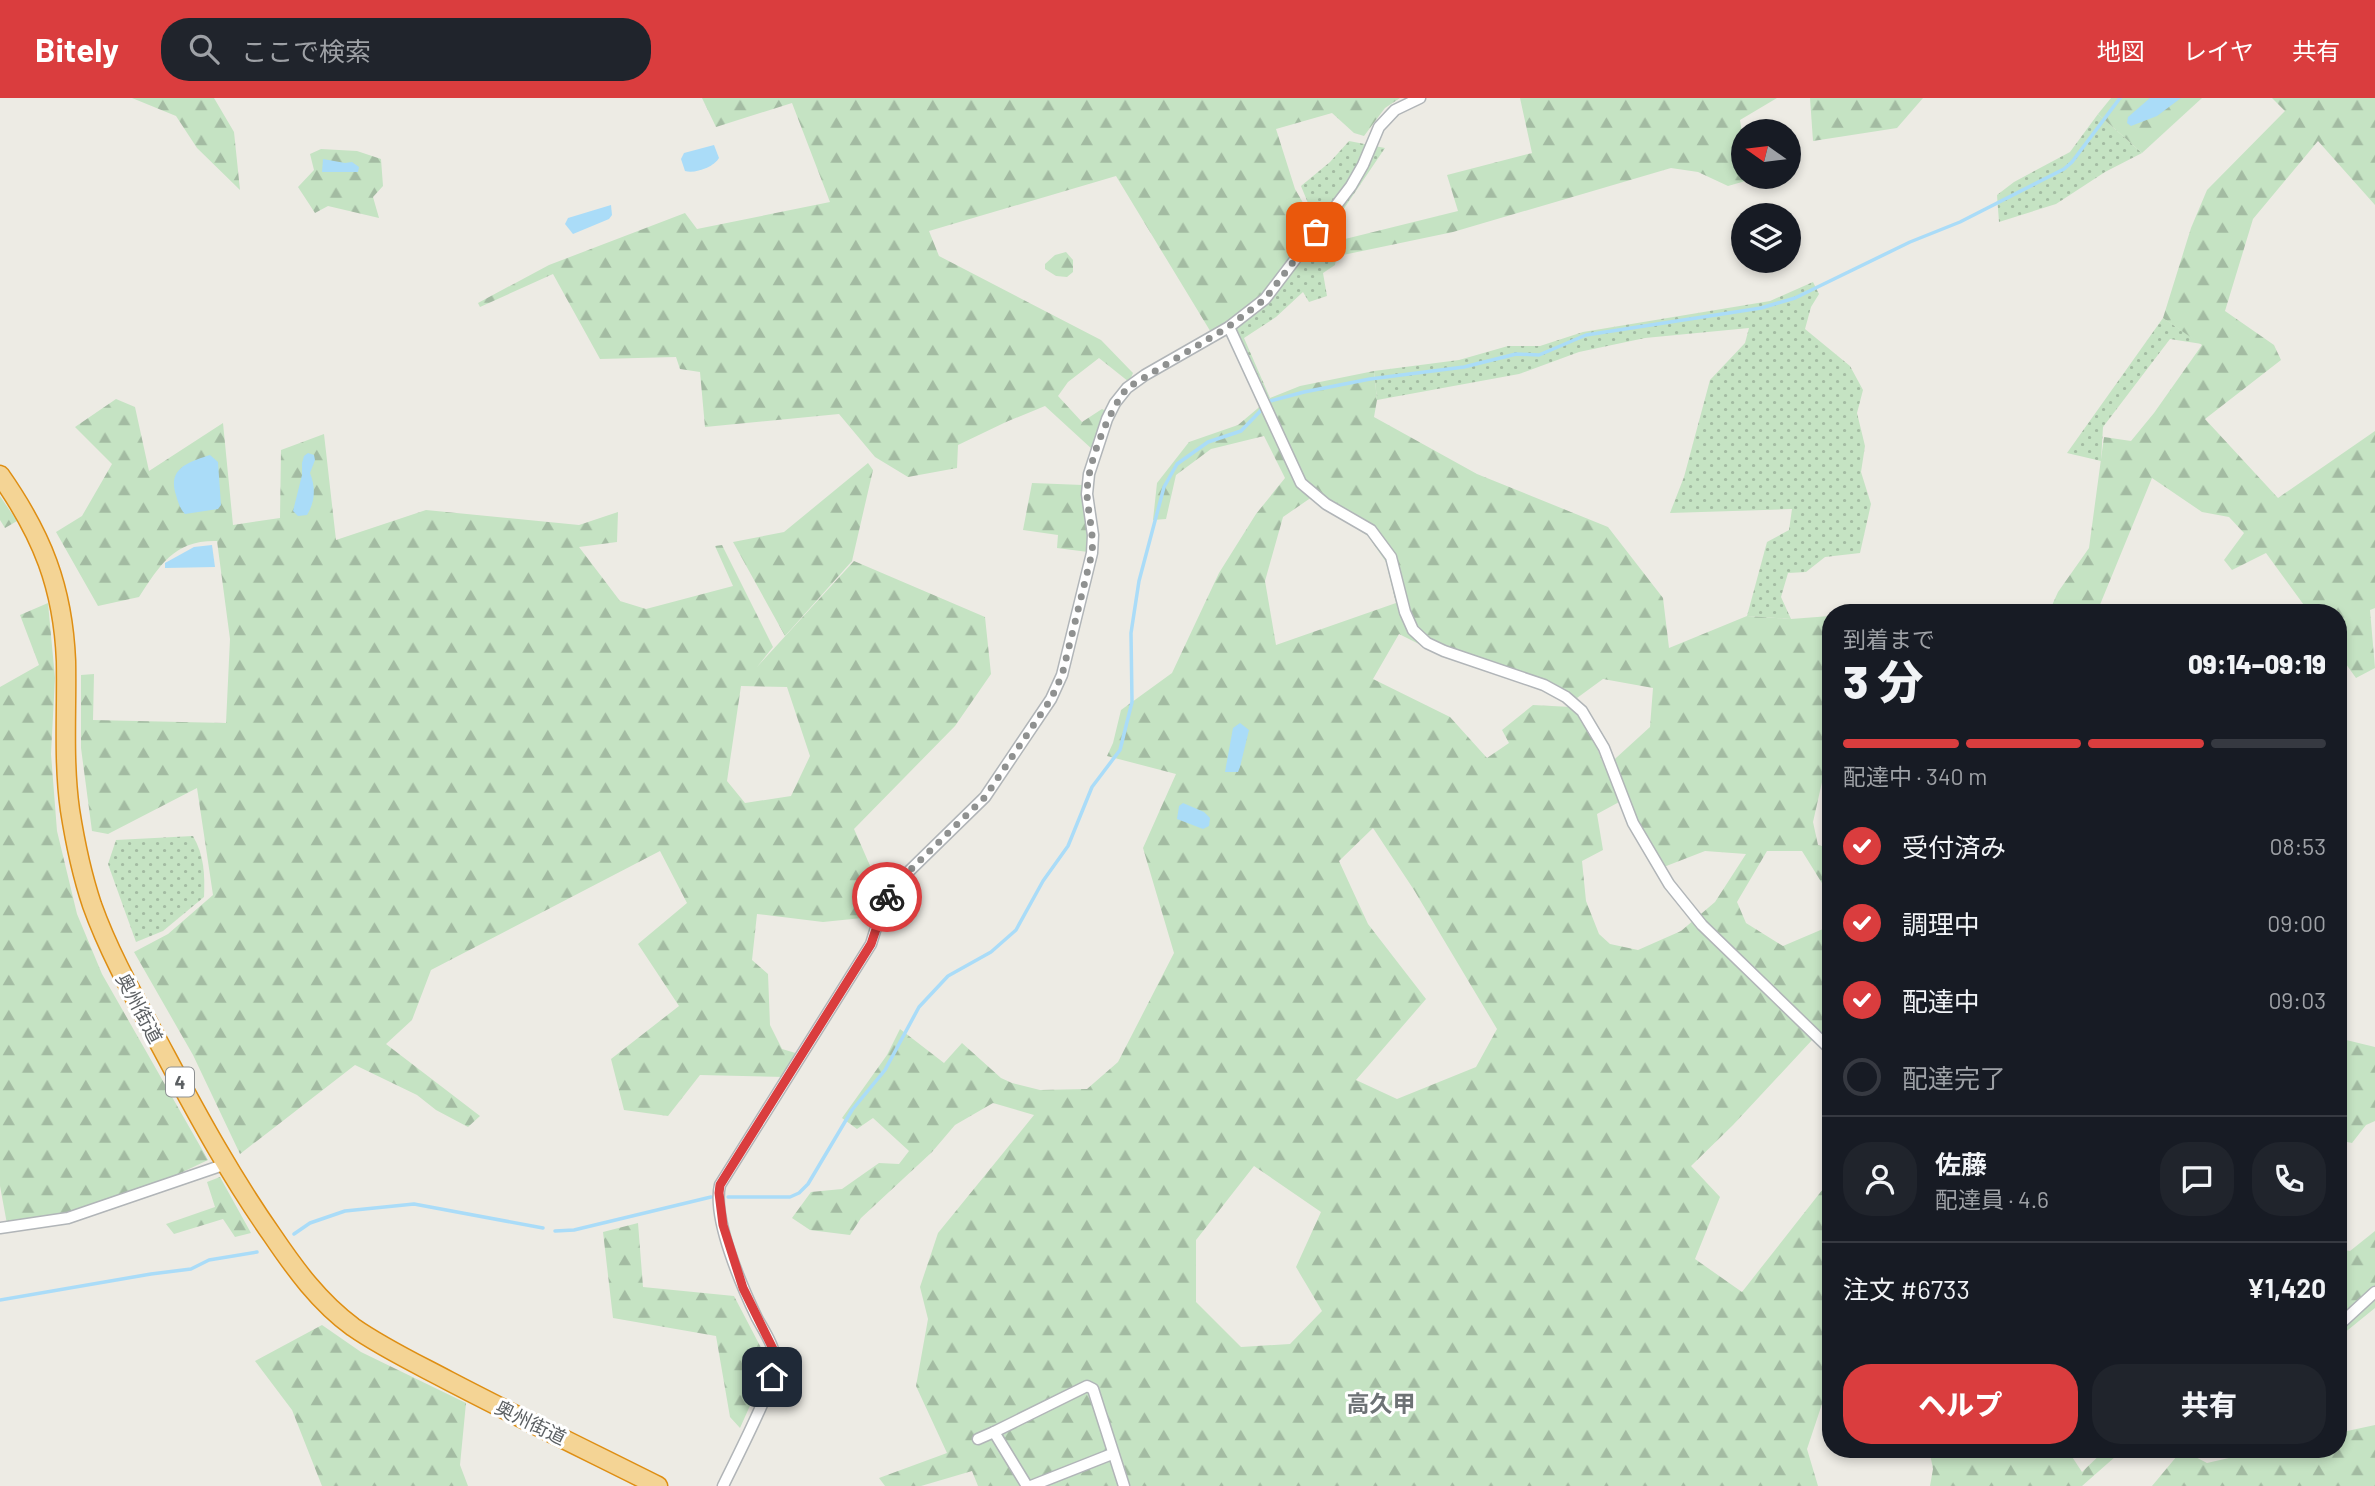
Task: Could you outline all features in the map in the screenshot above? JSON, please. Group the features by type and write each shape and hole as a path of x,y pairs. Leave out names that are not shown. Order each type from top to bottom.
{"highway":[{"name":"奥州街道","path":"0,475 32,524 49,561 57,595 66,663 65,756 69,797 80,862 92,904 118,966 247,1199 306,1283 354,1327 387,1348 477,1396 658,1486"}],"street":[{"path":"723,1486 777,1364 773,1349 743,1288 723,1225 718,1202 720,1185 871,944 884,902 898,882 985,797 1051,699 1062,675 1092,553 1094,535 1087,494 1090,474 1107,419 1115,403 1127,388 1228,327 1265,299 1351,186 1386,117 1420,98"},
{"path":"1228,327 1301,483 1326,504 1371,530 1391,557 1405,612 1413,630 1427,643 1444,651 1544,685 1566,697 1582,711 1604,748 1633,823 1669,884 1702,925 1822,1041"},
{"path":"0,1228 68,1218 226,1164"},
{"path":"2347,1318 2375,1292"},
{"path":"978,1439 1087,1386 1093,1389 1124,1486"},
{"path":"994,1432 1029,1486 1112,1454"}],"green space":[{"path":"132,98 214,98 234,132 240,190 197,148 176,116"},
{"path":"702,98 1400,98 1385,108 1364,136 1354,133 1332,113 1276,129 1295,189 1316,225 1257,300 1228,325 1212,334 1116,176 929,231 939,256 1101,340 1133,373 1129,382 1099,358 1068,382 1058,396 1082,422 1102,409 1106,411 1093,450 1045,406 958,445 957,468 908,477 875,457 839,414 705,427 700,372 680,369 676,357 600,359 553,274 480,307 478,303 549,265 685,213 697,229 830,202 792,103 716,127"},
{"path":"1520,98 1777,98 1742,119 1731,119 1731,185 1698,172 1671,168 1453,232 1343,255 1345,239 1458,211 1447,175 1532,153"},
{"path":"1810,98 1923,98 1897,128 1813,141"},
{"path":"2111,98 2202,98 2142,153 2098,114"},
{"path":"2272,98 2375,98 2375,205 2318,141 2253,219 2225,311 2274,345 2281,360 2205,419 2278,498 2375,431 2375,608 2370,610 2375,668 2356,678 2347,666 2347,604 2303,604 2266,553 2232,570 2224,560 2244,533 2229,517 2202,512 2152,478 2100,604 2053,604 2089,548 2104,437 2131,441 2202,345 2163,318 2191,228 2207,190 2285,111"},
{"path":"2098,114 2142,153 2105,172 2056,204 1999,222 1997,195 2014,182 2070,152"},
{"path":"1349,141 1385,148 1341,213 1341,232 1335,265 1323,273 1327,296 1309,302 1303,292 1276,317 1244,338 1270,398 1259,405 1226,333 1264,295 1317,225 1301,186 1330,162"},
{"path":"321,149 357,151 381,159 383,186 373,197 379,218 328,206 315,213 298,187 314,170 310,154"},
{"path":"1066,252 1073,260 1073,272 1067,277 1056,276 1045,269 1045,264 1055,255"},
{"path":"1813,282 1819,294 1811,307 1805,329 1850,366 1863,390 1857,413 1865,446 1861,472 1871,504 1860,553 1825,557 1806,572 1788,573 1781,597 1791,619 1747,616 1767,542 1789,530 1792,509 1670,513 1684,477 1710,380 1745,343 1749,328 1645,338 1579,352 1519,374 1377,400 1374,371 1459,360 1508,346 1540,346 1583,332 1770,301"},
{"path":"2163,318 2202,344 2170,339 2103,427 2101,461 2067,453"},
{"path":"1374,371 1377,400 1374,417 1477,474 1608,527 1663,598 1669,648 1747,616 1791,619 1822,617 1822,782 1813,822 1818,845 1822,846 1822,883 1802,851 1767,851 1737,902 1746,923 1783,946 1822,929 1822,1048 1813,1039 1691,1166 1720,1197 1695,1259 1742,1292 1822,1190 1822,1404 1807,1449 1818,1486 978,1486 972,1471 921,1486 885,1486 879,1478 947,1453 916,1386 928,1319 920,1287 938,1233 1034,1115 993,1103 955,1125 932,1152 861,1218 850,1235 810,1230 792,1218 811,1192 842,1189 879,1163 899,1164 909,1151 873,1118 857,1129 842,1118 887,1055 900,1029 944,1063 962,1043 1001,1078 1040,1090 1087,1089 1118,1062 1174,953 1143,848 1176,774 1107,756 1121,710 1172,673 1219,573 1256,514 1285,478 1264,436 1211,449 1176,475 1166,519 1153,520 1157,483 1189,442 1238,425 1270,398 1300,386","holes":["1312,497 1368,536 1386,562 1396,603 1276,645 1265,581 1283,517","1399,634 1423,646 1577,698 1603,679 1653,688 1650,727 1605,768 1591,732 1571,707 1533,705 1502,730 1509,743 1487,758 1450,717 1373,679","1621,801 1656,870 1705,851 1746,854 1715,902 1681,931 1638,950 1610,944 1599,934 1586,901 1582,861 1603,850 1597,814","1373,828 1414,890 1497,1029 1476,1067 1397,1099 1356,1080 1426,999 1368,924 1339,861","1254,1166 1321,1212 1296,1267 1322,1311 1290,1344 1241,1347 1196,1302 1196,1240"]},
{"path":"116,399 135,407 149,471 223,423 233,525 280,518 281,450 324,434 336,540 426,510 579,525 618,512 617,542 579,547 620,601 646,609 733,586 715,546 722,545 773,647 757,667 854,561 985,617 991,674 955,726 854,829 881,891 872,917 823,922 757,914 752,960 768,974 770,1025 782,1049 799,1054 785,1077 700,1075 668,1116 624,1110 611,1059 679,1006 638,944 687,903 660,851 431,970 412,1020 386,1044 480,1116 468,1127 436,1110 417,1095 355,1065 240,1154 193,1055 134,952 168,934 213,895 197,788 108,834 92,831 81,748 81,675 94,674 93,720 226,723 230,639 217,541 202,542 179,550 162,565 139,597 98,606 56,532 82,516 112,464 75,427","holes":["741,686 787,687 810,756 791,796 745,803 727,781"]},
{"path":"868,463 873,470 852,561 785,636 733,542 784,532"},
{"path":"1032,483 1083,485 1089,535 1088,552 1057,548 1058,535 1023,530"},
{"path":"0,496 17,521 5,528 0,520"},
{"path":"48,603 55,678 51,754 57,831 77,914 102,974 208,1160 149,1188 52,1217 7,1224 0,1186 0,687 39,665 20,615"},
{"path":"193,836 203,865 204,897 163,931 136,942 108,864 116,840"},
{"path":"2347,1040 2375,1047 2375,1121 2366,1125 2352,1143 2347,1142"},
{"path":"220,1177 251,1233 235,1237 223,1219 174,1234 166,1224 215,1207 207,1182"},
{"path":"638,1223 643,1287 734,1296 769,1363 740,1428 730,1417 716,1336 613,1318 603,1232"},
{"path":"2375,1231 2375,1308 2347,1331 2347,1250 2350,1251"},
{"path":"322,1325 361,1352 466,1403 460,1465 468,1486 322,1486 292,1410 255,1361"},
{"path":"2375,1425 2375,1486 2152,1486 2175,1458 2197,1458 2207,1463 2229,1458 2347,1458 2347,1431"},
{"path":"1931,1458 2073,1458 2082,1472 2097,1458 2114,1458 2082,1486 1930,1486 1933,1469"}],"water":[{"path":"2150,98 2181,98 2157,116 2131,126 2127,123 2128,117"},
{"path":"714,145 719,158 717,161 699,171 685,171 681,159 684,153"},
{"path":"323,159 352,162 359,167 358,172 322,172"},
{"path":"611,205 612,215 609,219 573,234 565,224 568,218"},
{"path":"308,453 314,455 315,460 310,473 314,489 313,500 307,515 298,516 293,511 302,475 302,463"},
{"path":"210,455 218,462 221,505 218,509 185,514 180,508 174,486 177,472"},
{"path":"212,545 215,567 165,568 165,563 194,547"},
{"path":"1240,723 1249,730 1240,767 1238,772 1225,772 1233,728"},
{"path":"1183,803 1204,812 1210,818 1209,826 1203,829 1177,819 1179,806"}],"waterway":[{"path":"728,1197 790,1197 808,1184 852,1110 885,1070 919,1007 948,976 991,952 1016,930 1043,881 1068,846 1092,787 1120,750 1132,702 1131,633 1139,581 1164,487 1177,464 1208,442 1241,431 1270,401 1370,379 1464,367 1516,354 1539,355 1586,335 1761,308 1795,298 1910,242 1960,222 2064,169 2120,98"},
{"path":"555,1231 574,1230 711,1197"},
{"path":"294,1234 310,1223 345,1211 414,1204 543,1228"},
{"path":"0,1300 191,1269 209,1260 257,1252"}],"way so far":[{"path":"887,897 912,867 985,797 1051,699 1062,675 1092,553 1094,535 1087,494 1090,474 1107,419 1115,403 1127,388 1214,337 1265,299 1316,232"}],"district":[{"name":"高久甲","path":"1381,1403"}],"route":[{"path":"772,1377 777,1364 773,1349 743,1288 719,1211 720,1185 871,944 887,897"}]}
